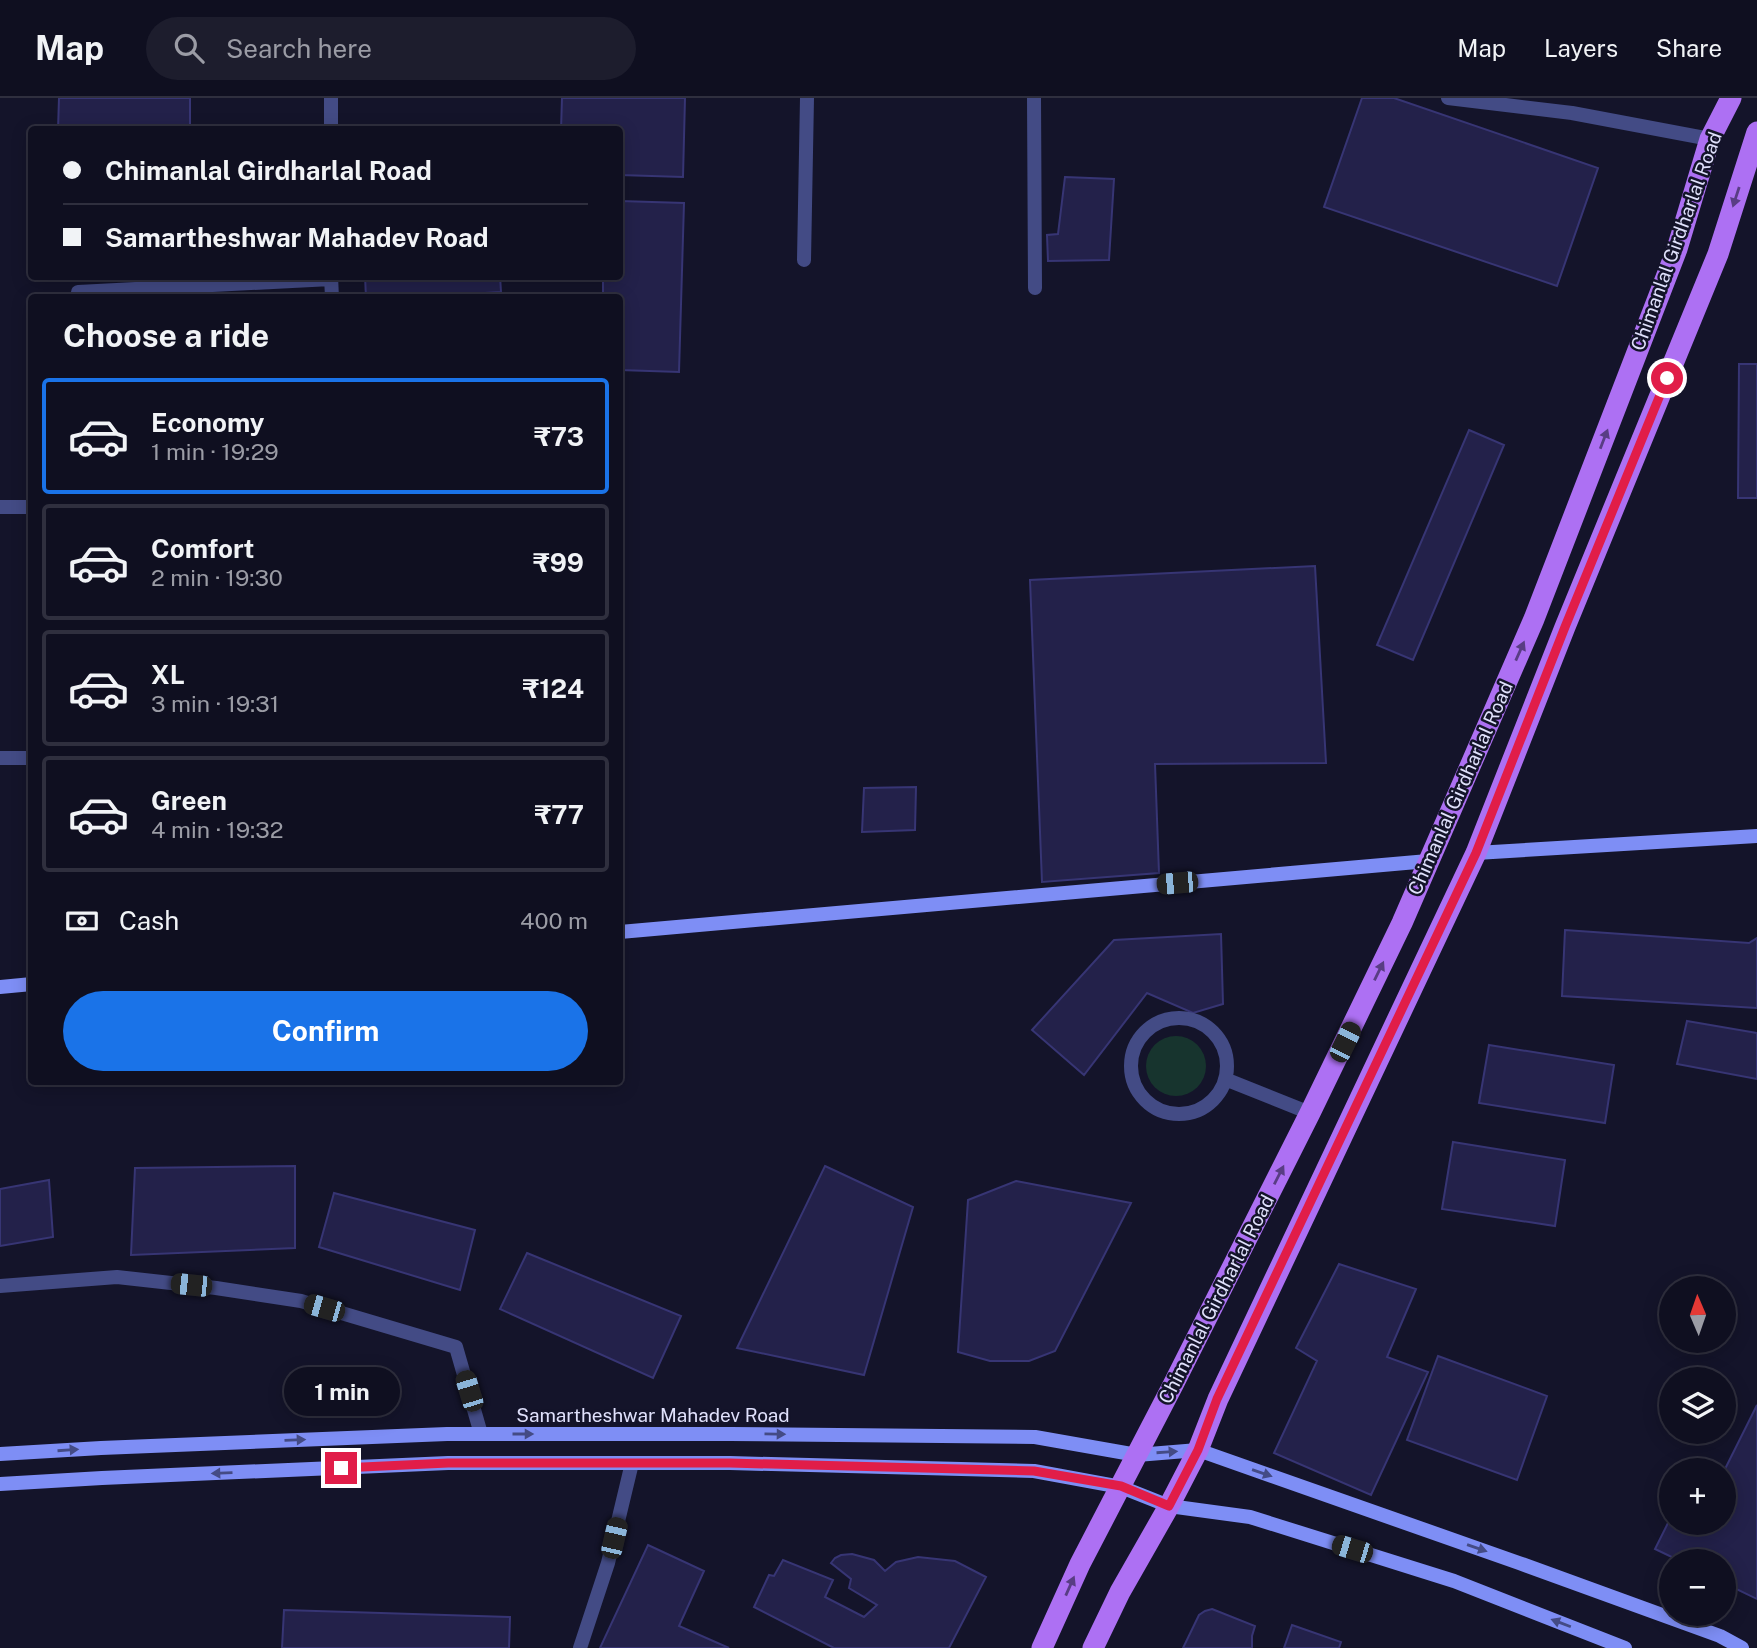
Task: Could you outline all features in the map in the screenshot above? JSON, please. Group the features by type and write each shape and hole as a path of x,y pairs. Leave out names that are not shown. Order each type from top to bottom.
{"main road":[{"name":"Chimanlal Girdharlal Road","path":"1121,1486 1310,1113 1402,923 1534,619 1677,249 1710,139 1731,98"},
{"name":"Chimanlal Girdharlal Road","path":"1169,1506 1198,1450 1217,1399 1476,853 1565,627 1718,254 1756,139"},
{"path":"1476,853 1757,836"},
{"path":"623,932 1428,861"},
{"path":"0,987 28,984"},
{"name":"Samartheshwar Mahadev Road","path":"0,1454 129,1446 447,1434 1035,1437 1137,1455 1198,1450"},
{"path":"1198,1450 1720,1636 1742,1648"},
{"path":"0,1484 448,1463 730,1463 1034,1471 1121,1486 1169,1506 1250,1517 1454,1581 1625,1648"},
{"path":"1042,1648 1080,1564 1121,1486"},
{"path":"1093,1648 1120,1592 1169,1506"}],"street":[{"path":"331,98 331,126"},
{"path":"804,260 807,98"},
{"path":"1034,98 1035,288"},
{"path":"1448,98 1572,113 1710,139"},
{"path":"78,292 295,280"},
{"path":"0,508 28,507"},
{"path":"0,758 28,758"},
{"path":"1178,1018 1194,1020 1217,1037 1224,1052 1225,1079 1218,1093 1207,1105 1181,1114 1170,1113 1154,1107 1138,1093 1131,1075 1131,1059 1141,1036 1153,1025 1178,1018"},
{"path":"1225,1079 1310,1113"},
{"path":"0,1286 117,1277 216,1287 301,1301 391,1328 456,1348 481,1434"},
{"path":"580,1648 608,1563 632,1463"}],"green space":[{"path":"1170,1036 1182,1036 1201,1049 1206,1066 1204,1078 1193,1091 1182,1096 1170,1096 1151,1083 1146,1072 1146,1060 1159,1041"}],"building":[{"path":"59,98 190,98 190,126 58,126"},
{"path":"562,98 685,98 683,177 623,175 623,126 561,126"},
{"path":"1362,98 1394,98 1598,168 1557,286 1324,207"},
{"path":"1065,177 1114,179 1109,260 1048,261 1047,235 1058,234"},
{"path":"623,201 684,203 679,372 623,370 623,294 603,294 603,280 623,280"},
{"path":"365,280 500,280 501,292 468,294 366,294"},
{"path":"1739,364 1757,364 1757,498 1738,498"},
{"path":"1469,430 1504,445 1413,660 1377,645"},
{"path":"1315,566 1326,763 1155,764 1159,873 1042,882 1030,580"},
{"path":"916,787 915,830 862,832 864,788"},
{"path":"1565,930 1749,943 1757,938 1757,1008 1562,996"},
{"path":"1221,934 1223,1004 1193,1013 1147,993 1084,1075 1032,1030 1114,940"},
{"path":"1687,1021 1757,1033 1757,1079 1677,1064"},
{"path":"1489,1045 1614,1065 1605,1123 1479,1103"},
{"path":"1453,1142 1565,1160 1555,1226 1442,1209"},
{"path":"295,1166 295,1248 131,1255 135,1168"},
{"path":"825,1166 913,1207 864,1375 737,1348"},
{"path":"49,1180 53,1237 0,1246 0,1189"},
{"path":"1016,1181 1131,1203 1055,1351 1029,1361 990,1361 958,1352 968,1200"},
{"path":"334,1193 475,1230 460,1290 319,1247"},
{"path":"527,1253 681,1316 653,1378 500,1309"},
{"path":"1339,1264 1416,1289 1387,1357 1428,1372 1371,1495 1274,1453 1317,1361 1296,1348"},
{"path":"1438,1356 1547,1396 1517,1480 1407,1440"},
{"path":"1757,1405 1757,1599 1736,1589 1736,1549 1655,1549 1662,1535 1736,1535 1736,1458 1730,1458"},
{"path":"648,1545 704,1571 679,1626 729,1648 600,1648"},
{"path":"852,1554 874,1560 885,1571 896,1562 918,1557 955,1561 986,1577 949,1648 834,1648 754,1607 769,1575 774,1576 783,1560 833,1580 825,1597 864,1617 877,1605 849,1588 851,1579 831,1563 841,1555"},
{"path":"1212,1609 1255,1626 1252,1648 1183,1648 1199,1615"},
{"path":"284,1610 510,1617 509,1648 282,1648"},
{"path":"1292,1625 1341,1642 1339,1648 1284,1648"}],"route":[{"path":"341,1468 448,1463 730,1463 1034,1471 1121,1486 1169,1506 1198,1450 1217,1399 1476,853 1667,378"}]}
